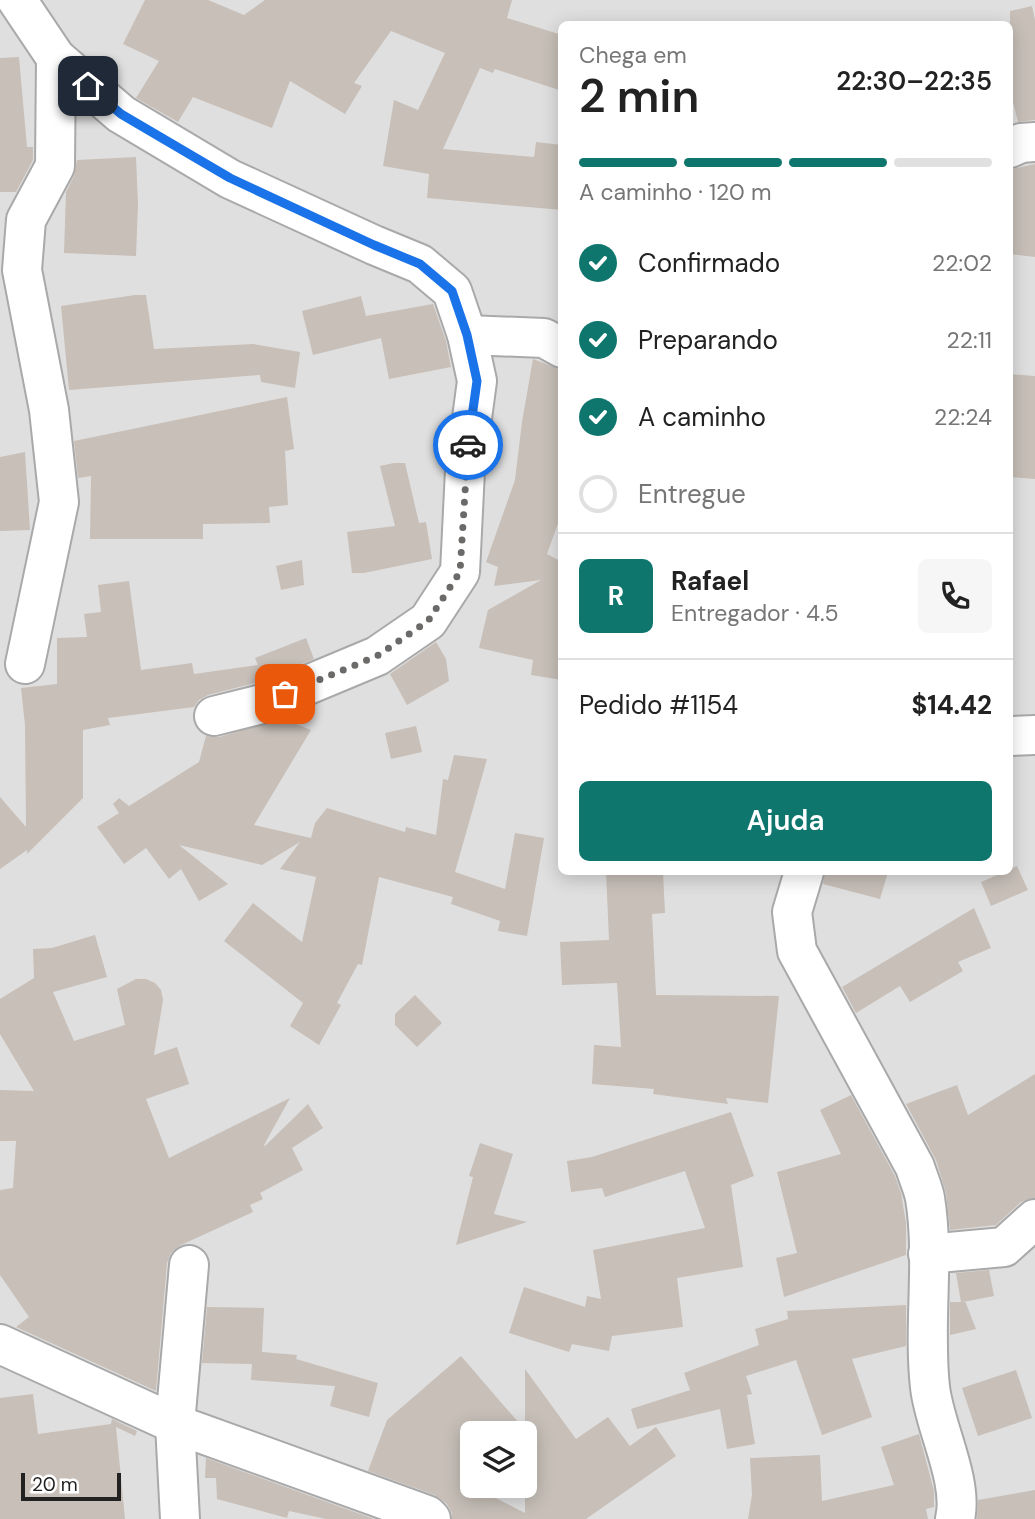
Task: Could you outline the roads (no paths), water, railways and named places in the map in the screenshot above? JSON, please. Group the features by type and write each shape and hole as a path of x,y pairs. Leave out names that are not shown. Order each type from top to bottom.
{"street":[{"path":"17,0 56,58 121,114 230,178 420,264 452,291 467,335 477,381 465,470 460,572 428,621 377,656 262,704 214,716"},
{"path":"25,664 59,502 49,410 22,270 26,220 55,166 56,58"},
{"path":"1013,147 1021,143 1035,142"},
{"path":"467,335 544,338 558,346"},
{"path":"1013,736 1035,735"},
{"path":"803,875 792,912 797,951 915,1167 925,1197 929,1255 930,1388 955,1488 955,1519"},
{"path":"929,1255 1004,1247 1035,1219"},
{"path":"180,1519 175,1424 189,1265"},
{"path":"0,1344 175,1424 427,1515 431,1519"}]}
